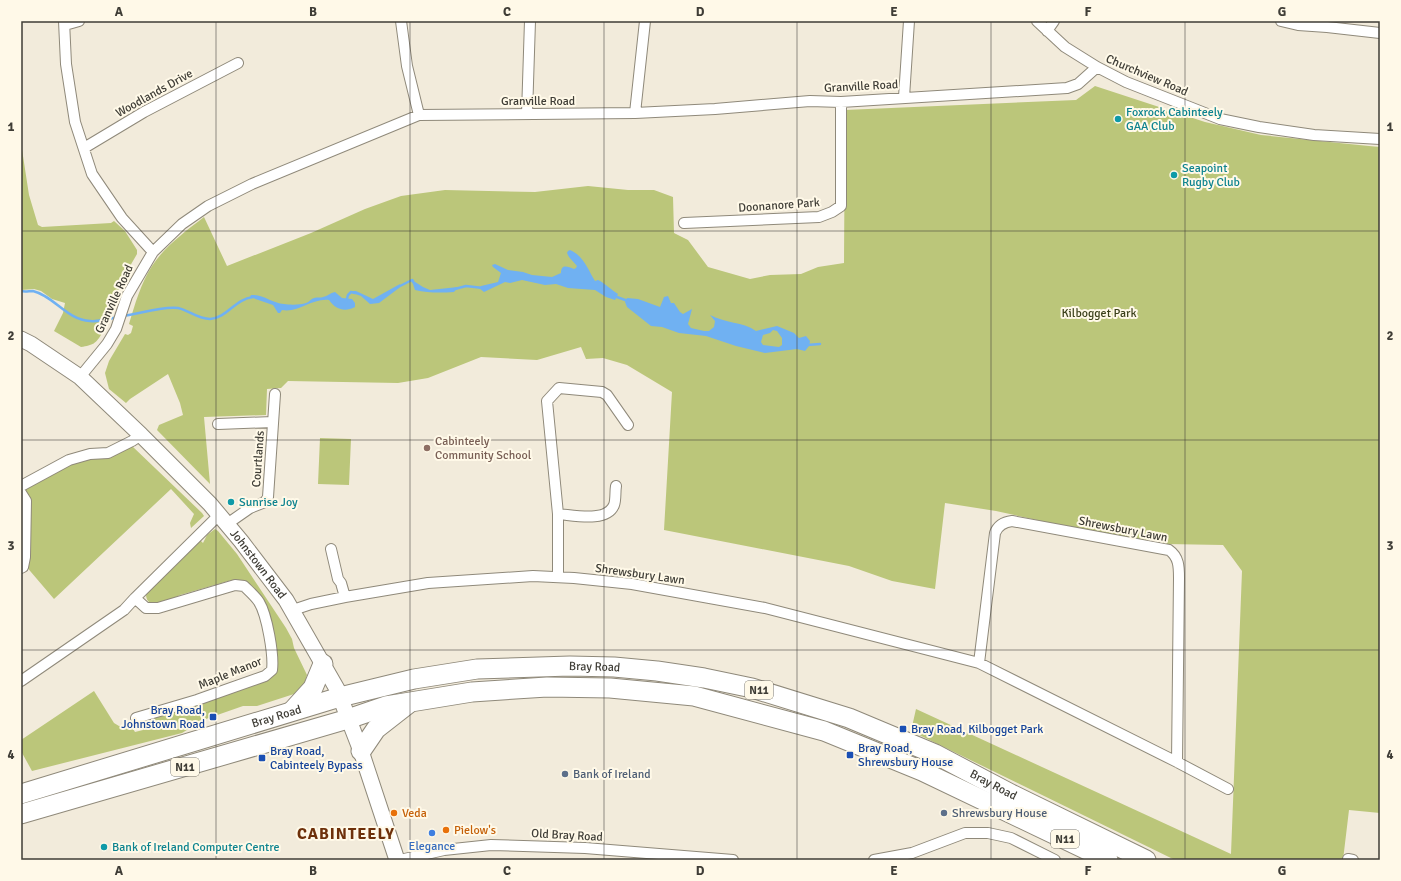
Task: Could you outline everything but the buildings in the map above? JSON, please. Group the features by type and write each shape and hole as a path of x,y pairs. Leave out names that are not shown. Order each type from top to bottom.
{"highway":[{"path":"292,711 313,688 323,664"},
{"name":"Bray Road","path":"21,794 292,711 340,697 414,679 446,673 485,669 570,666 614,667 657,671 704,678 752,688 849,718 935,754 1011,794 1146,860"},
{"name":"Bray Road","path":"21,814 348,720 386,706 472,692 547,687 610,688 694,696 824,731 922,770 1108,860"},
{"path":"360,751 376,729 410,702"}],"street":[{"path":"79,21 65,23 66,64 75,122 92,174 117,212 153,252"},
{"path":"401,21 407,66 419,115"},
{"path":"527,114 530,21"},
{"path":"635,113 645,21"},
{"path":"904,97 909,21"},
{"name":"Churchview Road","path":"1037,21 1065,47 1097,67 1126,82 1220,119 1259,127 1314,135 1380,139"},
{"path":"1047,31 1054,21"},
{"path":"1281,21 1298,25 1316,24 1380,33"},
{"name":"Woodlands Drive","path":"84,148 144,112 238,63"},
{"name":"Granville Road","path":"80,377 107,344 116,329 124,306 138,276 153,252 182,224 208,206 252,184 419,115 635,113 1067,88 1078,84 1097,67"},
{"name":"Doonanore Park","path":"684,223 819,217 832,212 841,206 841,102"},
{"name":"Johnstown Road","path":"21,339 31,344 80,377 141,434 223,519 292,610 340,697 398,860"},
{"path":"558,577 558,514 547,401 559,388 602,392 607,395 628,425"},
{"name":"Courtlands","path":"223,519 265,502 268,497 275,394"},
{"name":"Courtlands","path":"218,424 273,422"},
{"path":"21,486 69,460 90,454 108,453 132,441 141,434"},
{"path":"558,514 594,516 605,514 611,510 614,504 616,486"},
{"path":"21,493 26,501 25,557 23,567 21,568"},
{"path":"21,681 124,610 135,598 223,519"},
{"name":"Shrewsbury Lawn","path":"979,663 996,533 1002,523 1012,521 1169,550 1176,557 1179,574 1179,706 1177,762"},
{"path":"331,548 338,579 341,583 345,597"},
{"name":"Shrewsbury Lawn","path":"292,610 345,597 428,583 533,576 632,584 765,608 979,663 1177,762 1228,790"},
{"name":"Maple Manor","path":"135,598 146,608 158,608 234,585 244,586 259,603 264,612 274,660 272,670 265,676 197,700 136,718"},
{"path":"874,860 912,856 965,833 988,833 1011,838 1056,860"},
{"name":"Old Bray Road","path":"398,860 444,850 491,845 592,848 733,860"}],"green space":[{"name":"Kilbogget Park","path":"1095,86 1205,122 1261,135 1380,147 1380,813 1349,810 1343,860 1175,860 911,731 916,709 1231,854 1242,571 1223,545 1166,544 1157,540 1140,540 996,511 945,503 935,589 892,581 849,566 664,530 672,392 627,365 603,358 586,359 581,347 537,360 481,357 428,378 398,383 288,381 281,388 267,389 266,415 204,417 210,484 157,430 159,425 183,415 180,403 168,374 126,403 109,389 105,373 109,361 125,334 128,335 131,333 133,326 129,324 148,273 157,259 169,246 204,217 227,266 311,233 365,209 401,196 445,190 535,192 588,186 628,190 654,190 673,197 674,233 688,240 708,267 750,279 770,275 801,274 818,267 844,263 845,110 1076,100"},
{"path":"21,143 29,195 38,225 42,227 111,223 114,221 125,231 137,250 137,254 126,273 102,333 98,340 91,345 81,347 54,331 63,313 65,303 52,299 41,291 34,289 21,290"},
{"path":"320,438 351,439 349,485 318,484"},
{"path":"132,446 204,516 191,528 190,523 194,514 171,489 54,599 25,565 26,488 78,460"},
{"path":"215,529 237,554 286,628 307,675 304,685 294,694 257,706 243,706 203,720 182,733 32,771 21,751 21,740 94,691 114,723 119,726 130,724 135,732 143,730 142,724 144,720 264,679 276,664 278,664 266,605 252,586 244,580 232,580 180,595 159,606 152,604 146,597 146,594 200,540 203,543 207,535"}],"water":[{"path":"570,250 579,256 595,281 601,281 618,294 615,300 606,297 595,290 568,288 556,284 545,285 522,280 510,283 505,282 484,292 479,288 481,286 498,282 501,273 493,267 492,265 495,264 508,270 552,277 561,273 563,267 574,269 577,266 567,253"},
{"path":"412,280 430,290 458,287 454,292 425,292 415,290 411,281"},
{"path":"400,284 399,288 379,303 370,304 361,296 352,293 353,291 356,291 373,299"},
{"path":"335,292 342,298 352,299 355,303 355,307 344,310 335,306 329,300 323,300 294,309 282,310 278,313 273,305 250,297 251,295 255,295 289,305 306,303 314,298 326,296"},
{"path":"668,296 671,303 674,303 683,314 692,309 688,324 691,328 709,331 714,327 715,321 710,315 721,320 746,326 756,331 777,326 794,333 799,338 806,336 810,341 809,346 805,351 797,349 765,353 736,346 706,336 679,333 662,327 651,326 627,307 625,302 627,298 638,299 660,307 664,297","holes":["773,330 777,331 782,338 782,345 779,347 763,345 761,342 763,335 770,333"]}],"waterway":[{"path":"398,287 412,280 413,281"},
{"path":"455,289 466,286 483,288"},
{"path":"21,291 33,291 41,294 74,317 82,320 97,321 118,317"},
{"path":"346,302 348,295 351,292 355,293"},
{"path":"614,296 628,301"},
{"path":"123,316 157,309 178,308 201,318 210,319 216,318 241,301 253,297"},
{"path":"807,345 820,344"}],"place":[{"name":"Foxrock Cabinteely GAA Club","path":"1118,119"},
{"name":"Seapoint Rugby Club","path":"1174,175"},
{"name":"Cabinteely Community School","path":"427,448"},
{"name":"Sunrise Joy","path":"231,502"},
{"name":"Bray Road, Johnstown Road","path":"213,717"},
{"name":"Bray Road, Kilbogget Park","path":"903,729"},
{"name":"Bray Road, Shrewsbury House","path":"850,755"},
{"name":"Bray Road, Cabinteely Bypass","path":"262,758"},
{"name":"Bank of Ireland","path":"565,774"},
{"name":"Veda","path":"394,813"},
{"name":"Shrewsbury House","path":"944,813"},
{"name":"Pielow's","path":"446,830"},
{"name":"Elegance","path":"432,833"},
{"name":"Bank of Ireland Computer Centre","path":"104,847"}],"district":[{"name":"CABINTEELY","path":"346,833"}]}
